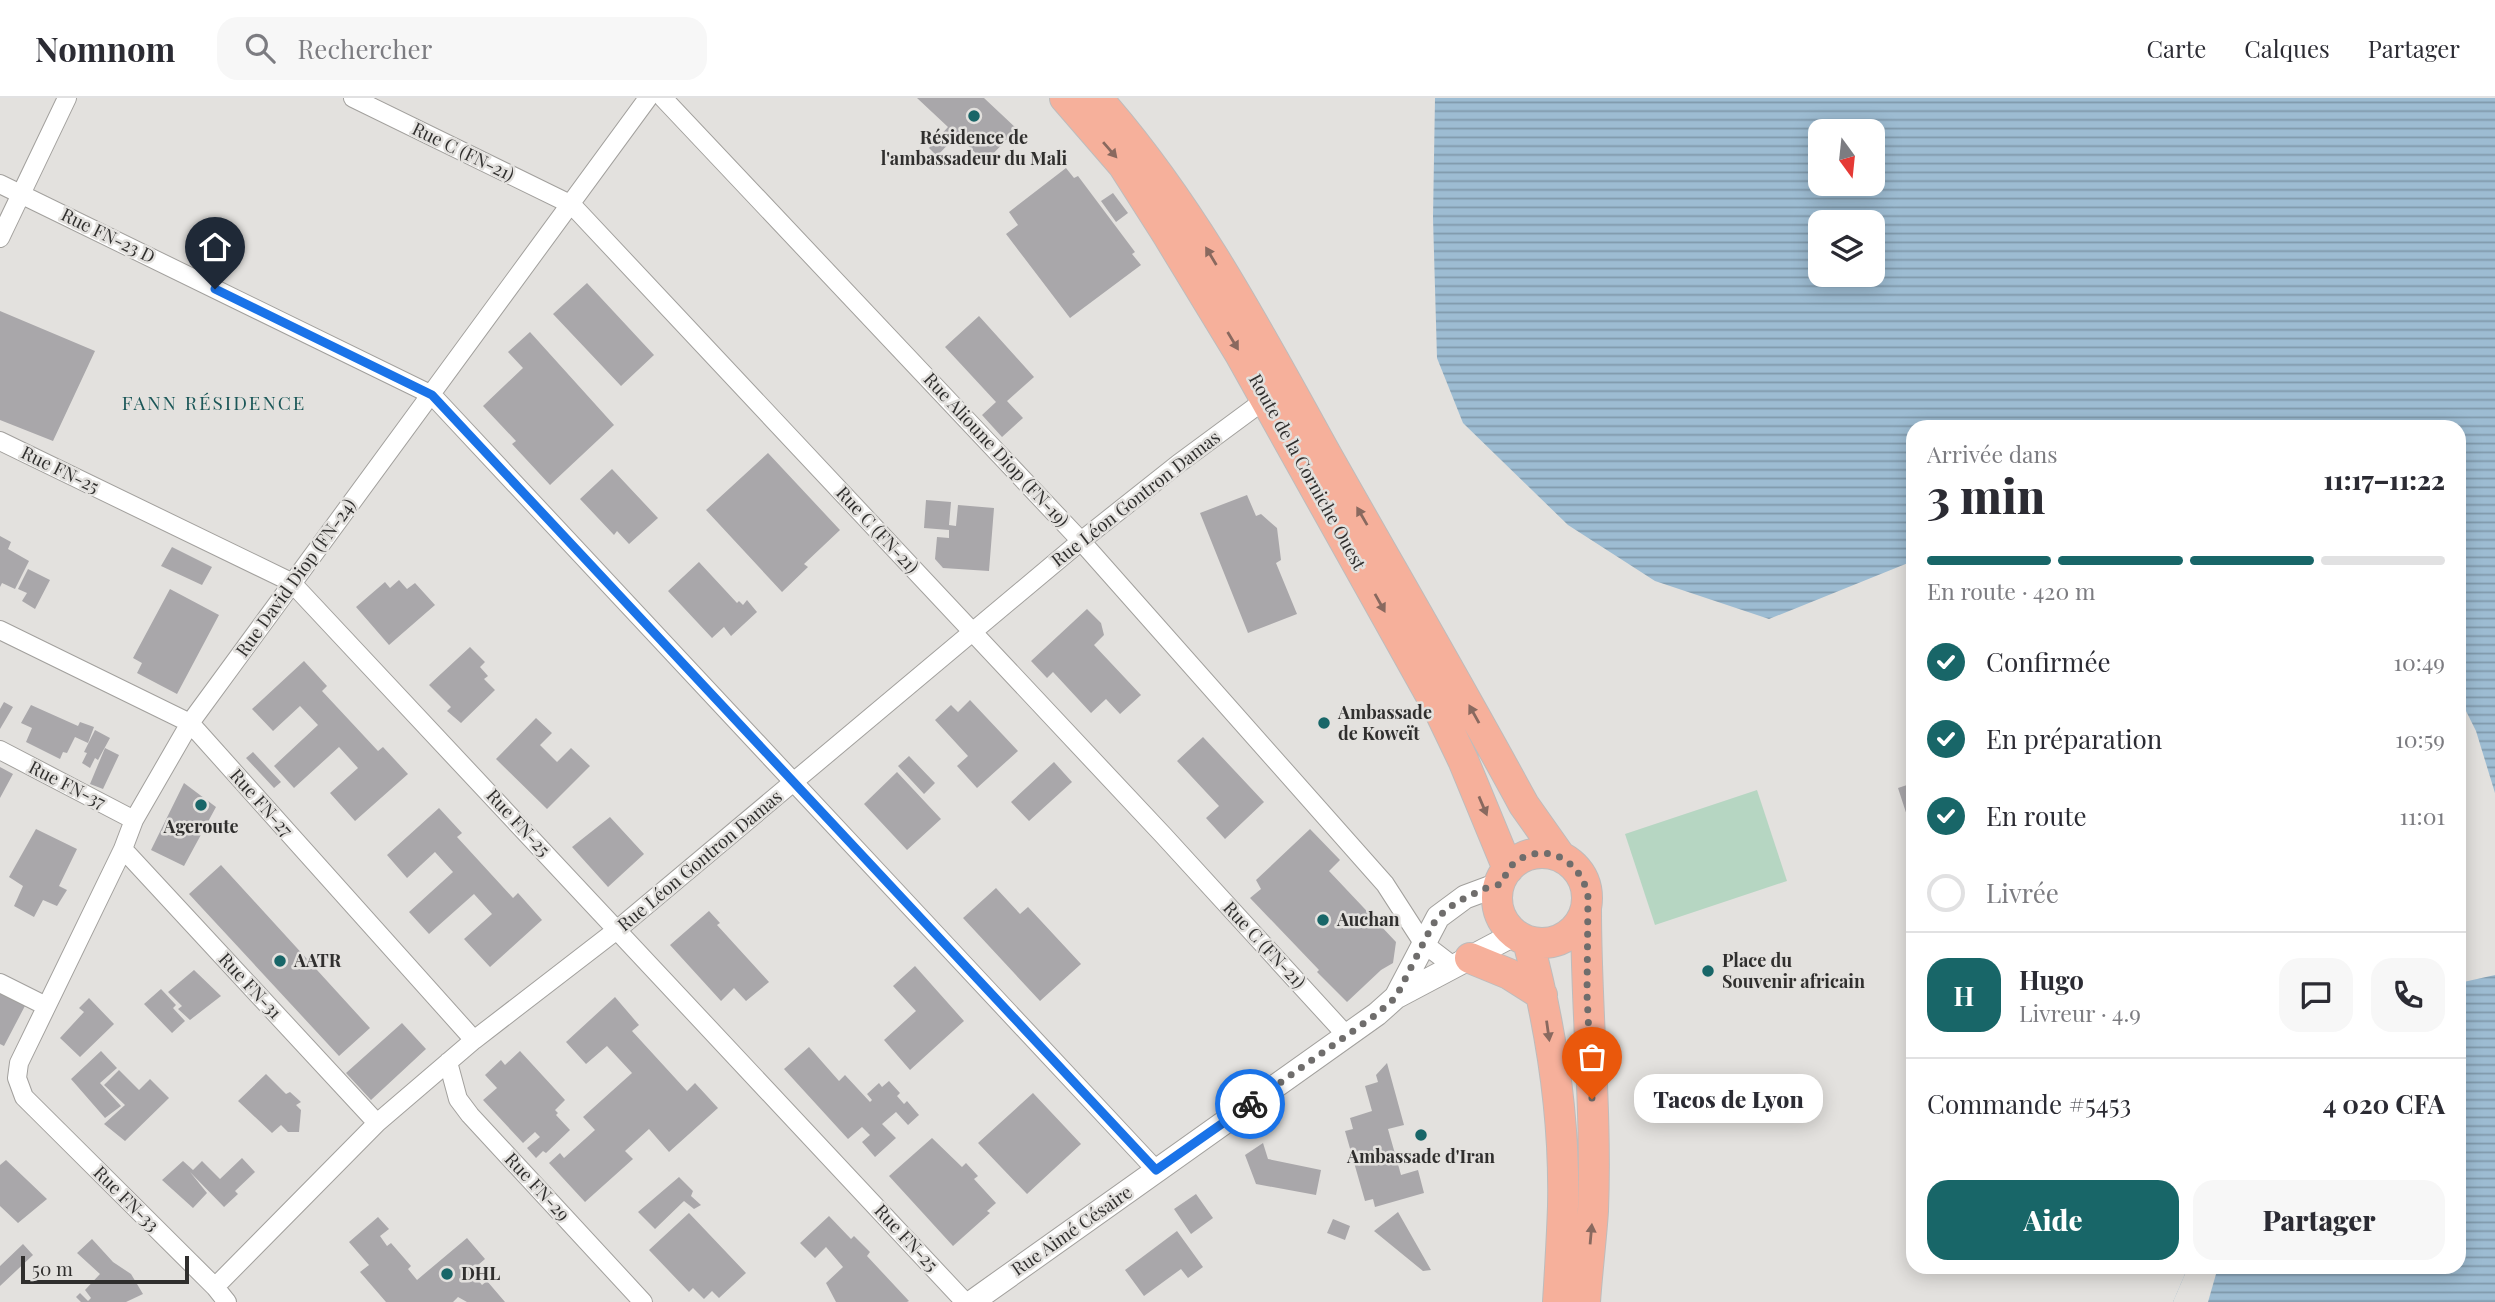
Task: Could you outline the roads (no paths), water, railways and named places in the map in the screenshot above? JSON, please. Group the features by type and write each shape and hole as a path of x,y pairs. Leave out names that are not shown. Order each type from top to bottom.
{"highway":[{"name":"Route de la Corniche Ouest","path":"1065,98 1123,165 1266,399 1464,760 1504,876"},
{"name":"Route de la Corniche Ouest","path":"1097,98 1143,153 1189,219 1405,591 1524,805 1560,856"},
{"path":"1585,1302 1593,1198 1586,885 1580,873 1560,856 1532,854 1519,860 1504,876 1497,897 1499,912 1505,924 1521,937 1542,943 1556,941 1570,934 1580,924 1586,910"},
{"path":"1521,937 1542,995 1559,1112 1563,1204 1558,1302"},
{"path":"1462,962 1509,974 1542,995"}],"street":[{"path":"0,238 67,98"},
{"name":"Rue C (FN-21)","path":"353,98 572,205 1347,1036"},
{"name":"Rue David Diop (FN-24)","path":"24,1097 18,1078 19,1063 124,849 134,820 190,723 648,98"},
{"name":"Rue Alioune Diop (FN-19)","path":"663,98 1081,541 1385,884 1423,943 1462,962"},
{"name":"Rue FN-23 D","path":"0,184 432,395 1156,1170"},
{"name":"Rue Léon Gontron Damas","path":"215,1287 377,1124 474,1040 618,929 1081,541 1266,399"},
{"name":"Rue FN-25","path":"0,441 291,582 965,1302"},
{"name":"Rue FN-27","path":"0,630 190,723 474,1040"},
{"name":"Rue FN-37","path":"0,750 134,820"},
{"name":"Rue FN-31","path":"124,849 377,1124"},
{"path":"1396,997 1438,917 1452,905 1504,876"},
{"path":"1396,997 1462,962 1521,937"},
{"path":"0,983 46,1006"},
{"name":"Rue Aimé Césaire","path":"972,1302 1347,1036 1396,997"},
{"name":"Rue FN-29","path":"448,1062 458,1099 470,1115 643,1302"},
{"name":"Rue FN-33","path":"24,1097 227,1302"}],"water":[{"path":"1435,98 2495,98 2495,793 2476,731 2466,711 2466,420 1906,420 1906,564 1769,619 1655,581 1568,525 1463,423 1437,358 1433,218"},
{"path":"2495,975 2495,1302 2173,1302 2185,1274 2466,1274 2466,981"}],"place":[{"name":"Résidence de l'ambassadeur du Mali","path":"974,116"},
{"name":"Ambassade de Koweït","path":"1324,723"},
{"name":"Ageroute","path":"201,805"},
{"name":"Auchan","path":"1323,920"},
{"name":"AATR","path":"280,961"},
{"name":"Place du Souvenir africain","path":"1708,971"},
{"name":"Tacos de Lyon","path":"1592,1099"},
{"name":"Ambassade d'Iran","path":"1421,1135"},
{"name":"DHL","path":"447,1274"}],"district":[{"name":"FANN RÉSIDENCE","path":"214,403"}]}
